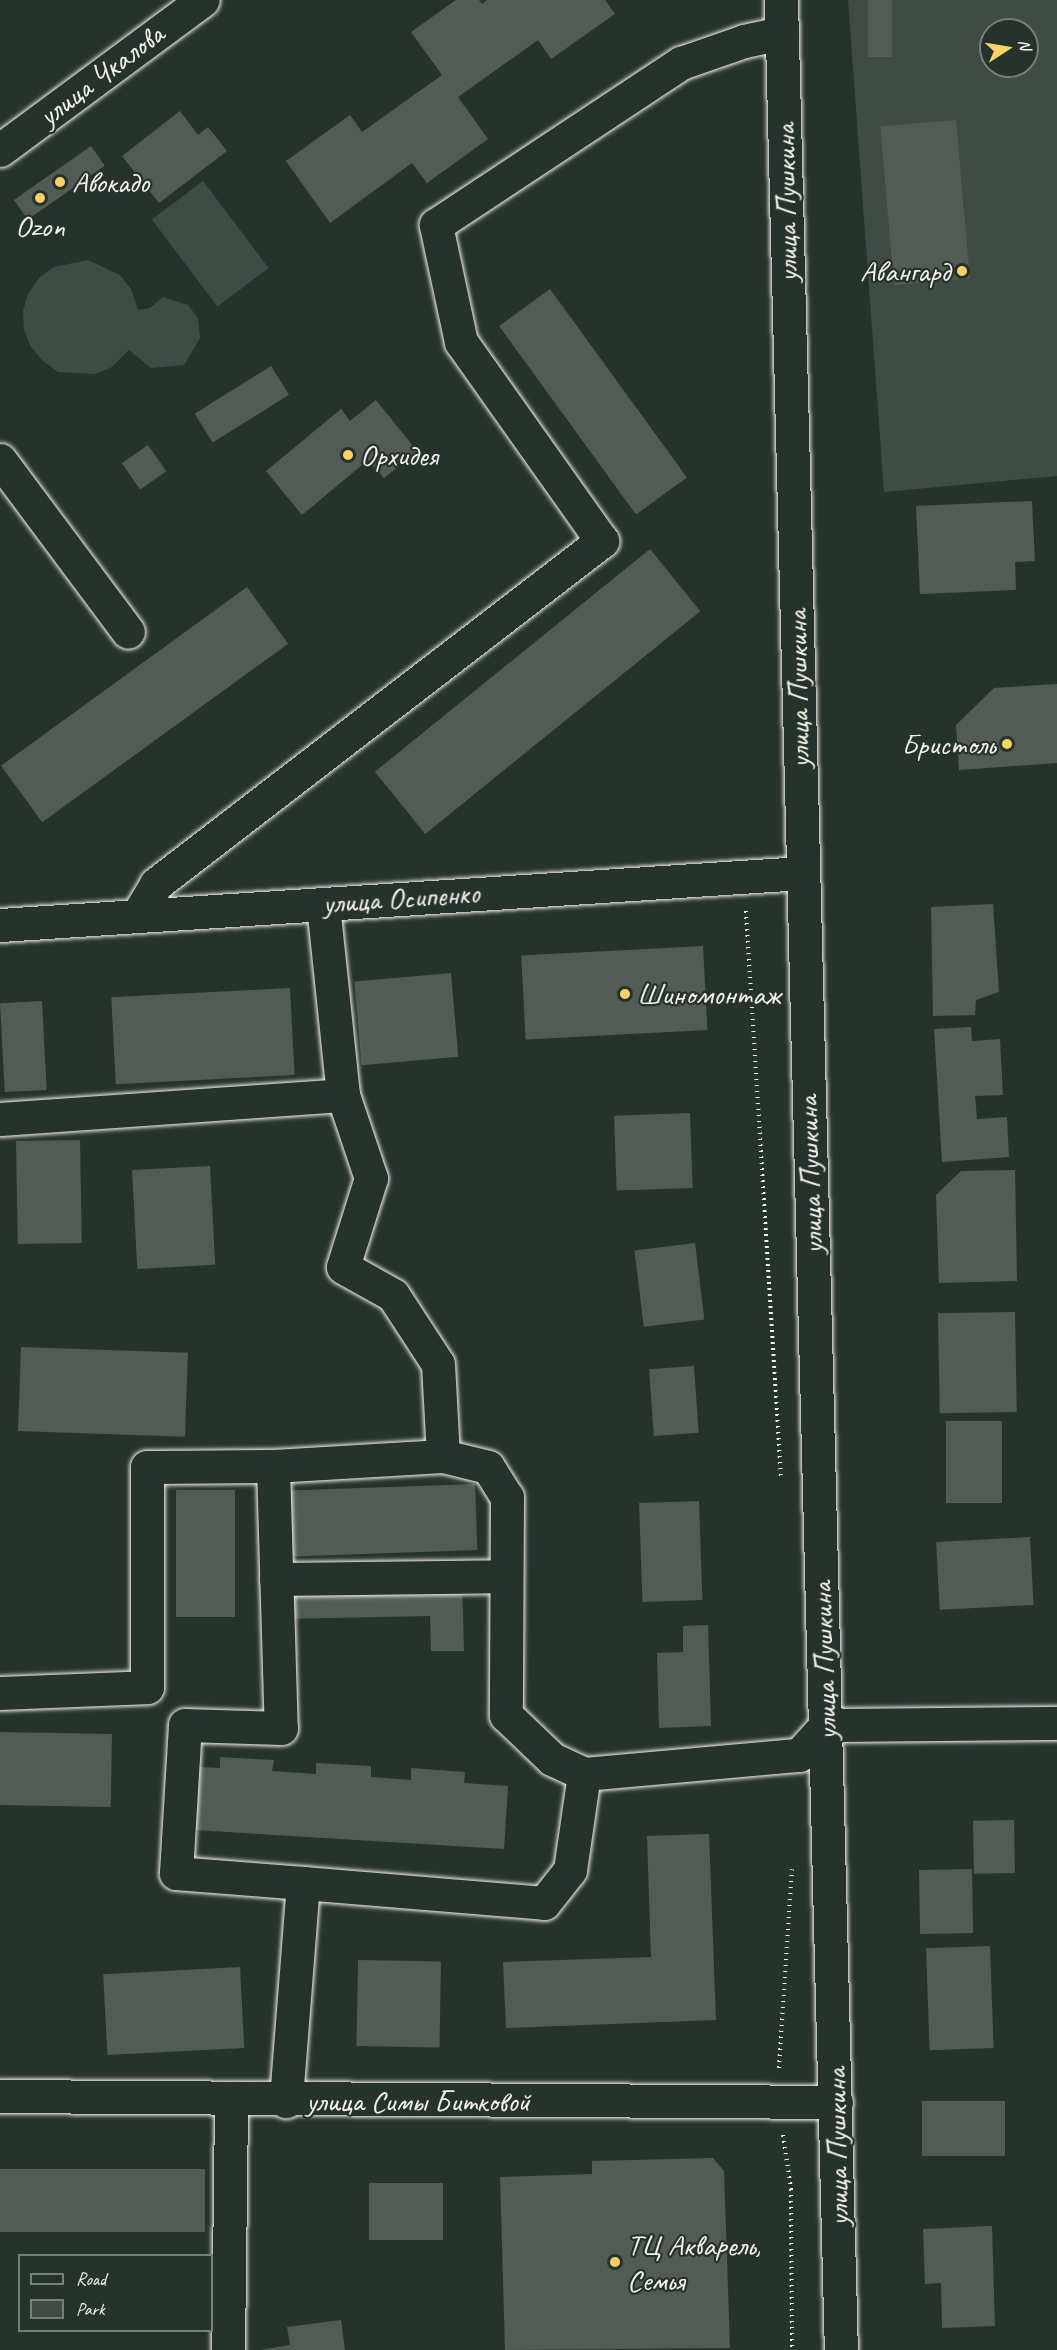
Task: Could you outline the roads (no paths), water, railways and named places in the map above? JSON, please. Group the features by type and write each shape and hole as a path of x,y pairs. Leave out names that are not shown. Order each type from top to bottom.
{"street":[{"name":"улица Чкалова","path":"0,150 203,0"},
{"name":"улица Пушкина","path":"781,0 841,2350"},
{"path":"137,916 156,884 602,541 461,342 436,225 681,63 744,41 782,33"},
{"path":"0,460 128,632"},
{"name":"улица Осипенко","path":"0,926 802,873"},
{"path":"323,903 344,1095 371,1178 343,1267 393,1295 438,1364 443,1456"},
{"path":"0,1119 344,1095"},
{"path":"0,1693 147,1687 147,1467 273,1466 443,1456 488,1467 507,1497 506,1715 552,1759 584,1774 799,1755 826,1725 1057,1722"},
{"path":"273,1466 281,1728 185,1725 176,1873 544,1903 570,1870 584,1774"},
{"path":"276,1579 506,1576"},
{"path":"286,2101 303,1883"},
{"name":"улица Симы Битковой","path":"0,2096 286,2101 836,2102"},
{"path":"228,2350 231,2099"}],"place":[{"name":"Авокадо","path":"60,182"},
{"name":"Ozon","path":"40,198"},
{"name":"Авангард","path":"962,271"},
{"name":"Орхидея","path":"348,455"},
{"name":"Бристоль","path":"1007,744"},
{"name":"Шиномонтаж","path":"625,994"},
{"name":"ТЦ Акварель, Семья","path":"615,2262"}]}
